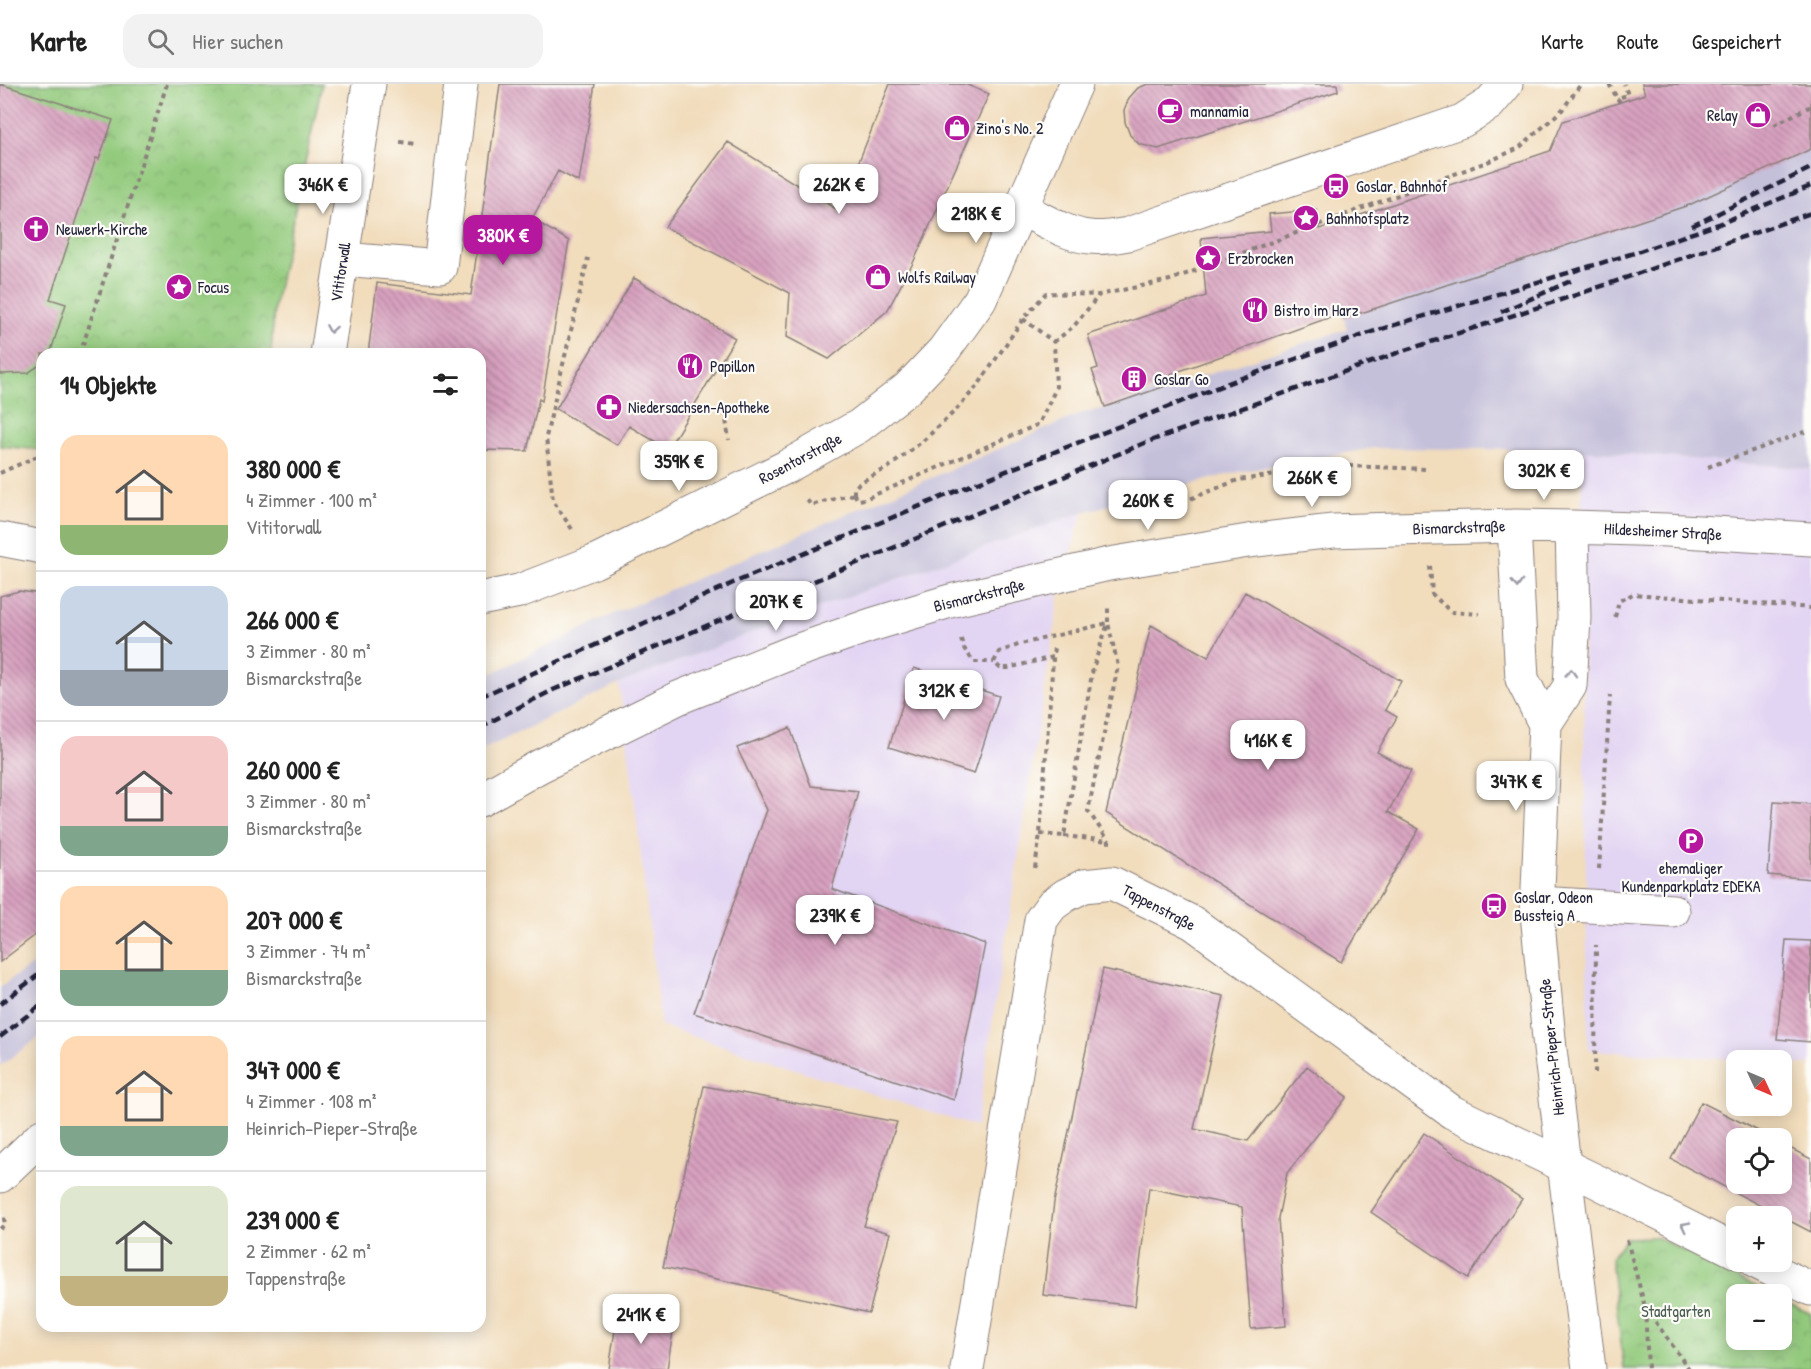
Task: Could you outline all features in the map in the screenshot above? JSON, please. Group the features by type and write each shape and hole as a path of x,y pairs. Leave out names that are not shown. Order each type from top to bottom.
{"street":[{"name":"Vititorwall","path":"328,348 369,84"},
{"path":"342,259 440,267 461,84"},
{"name":"Rosentorstraße","path":"486,598 519,591 594,562 786,467 859,426 908,388 944,350 980,300 1076,84"},
{"path":"1020,208 1062,228 1088,237 1108,238 1128,234 1462,121 1489,104 1506,84"},
{"name":"Hildesheimer Straße","path":"1515,526 1667,530 1811,539"},
{"name":"Bismarckstraße","path":"486,796 540,765 678,698 794,652 950,601 1109,564 1227,544 1333,531 1515,526"},
{"name":"Heinrich-Pieper-Straße","path":"1515,526 1522,679 1545,724 1538,903 1550,1049 1589,1369"},
{"path":"1545,724 1570,686 1574,618 1572,527"},
{"path":"0,539 36,546"},
{"name":"Tappenstraße","path":"967,1369 1041,920 1052,905 1084,886 1112,883 1193,923 1452,1112 1565,1167"},
{"path":"1538,903 1673,911"},
{"path":"0,1176 36,1142"},
{"path":"1565,1167 1594,1179 1726,1246"},
{"path":"1776,1272 1811,1289"}],"path":[{"path":"82,348 166,84"},
{"path":"1054,342 1056,388 1039,424 858,500 854,489 859,483 889,467 924,440 956,410 979,384 1023,319 1046,293 1099,295 1170,280 1519,148 1562,110 1581,84"},
{"path":"1609,84 1618,100 1628,94 1624,84"},
{"path":"1774,125 1811,106"},
{"path":"361,136 454,149"},
{"path":"553,501 546,437 588,258"},
{"path":"1054,342 1074,326 1099,295"},
{"path":"1023,319 1054,342"},
{"path":"725,412 729,440"},
{"path":"1708,467 1807,431"},
{"path":"0,473 36,457"},
{"path":"1159,512 1238,480 1346,466 1428,469"},
{"path":"811,505 854,494"},
{"path":"1429,556 1432,594 1451,612 1518,614"},
{"path":"1109,564 1108,623 1118,666 1088,811 1108,841 1112,883"},
{"path":"1614,623 1619,601 1633,594 1811,608"},
{"path":"994,662 999,652 1021,644 1108,623"},
{"path":"1065,836 1093,668 1108,623"},
{"path":"1034,879 1040,834 1054,646"},
{"path":"974,662 994,662 1000,668 1008,668 1053,657"},
{"path":"1595,1085 1596,907 1610,694"},
{"path":"1040,834 1108,841"},
{"path":"1613,1190 1645,1307 1648,1369"},
{"path":"1645,1307 1689,1369"}],"shaded area":[{"path":"1811,84 1811,469 1581,450 1374,448 1238,472 1083,512 800,614 619,684 486,748 486,676 613,614 1083,413 1105,408 1347,329 1315,230 1550,151 1563,121 1645,94"},
{"path":"1581,450 1811,469 1811,1065 1792,1064 1792,1050 1726,1050 1726,1059 1588,1050"},
{"path":"1083,512 1061,583 976,1127 661,1026 619,684 800,614"},
{"path":"36,962 36,1039 0,1066 0,987"}],"green space":[{"path":"0,84 322,84 274,307 271,348 36,348 36,449 0,446"},
{"name":"Stadtgarten","path":"1656,1237 1751,1284 1726,1284 1726,1350 1792,1350 1792,1305 1811,1314 1811,1369 1624,1369 1611,1258 1626,1238"}],"building":[{"name":"Neuwerk-Kirche","path":"0,84 113,120 99,159 96,158 50,299 66,304 52,348 36,348 36,367 28,373 0,374"},
{"path":"500,84 595,84 579,182 558,171 532,219 569,241 542,401 539,399 527,451 486,450 486,348 369,348 377,283 471,295"},
{"path":"890,84 965,84 989,94 913,263 887,311 829,359 787,337 790,293 665,227 728,142 839,211"},
{"path":"1148,84 1337,84 1338,91 1158,149 1139,144 1130,135 1125,122 1124,110 1129,98 1138,88"},
{"path":"1642,84 1811,84 1811,149 1689,205 1343,319 1342,313 1171,374 1174,383 1105,407 1092,370 1098,368 1088,335 1206,296 1201,238 1271,231 1269,214 1317,210 1319,229 1550,151 1563,121 1645,94"},
{"path":"634,278 735,338 668,449 629,426 617,445 556,409"},
{"path":"19,591 36,593 36,935 0,962 0,596"},
{"path":"1245,592 1401,681 1385,710 1397,717 1377,752 1411,771 1388,812 1419,829 1341,962 1106,813 1151,625 1208,657"},
{"path":"914,668 999,696 974,774 889,747"},
{"path":"790,728 811,786 858,791 832,889 985,944 954,1100 694,1013 767,810 737,748"},
{"path":"1774,801 1811,804 1811,879 1768,875"},
{"path":"1786,940 1811,941 1811,1042 1777,1039"},
{"path":"1103,969 1224,996 1194,1129 1248,1141 1307,1066 1347,1097 1287,1173 1278,1218 1286,1326 1251,1329 1242,1207 1149,1188 1135,1306 1043,1295 1054,1202"},
{"path":"704,1086 897,1122 864,1226 890,1233 869,1313 663,1267"},
{"path":"1701,1102 1752,1128 1726,1128 1726,1188 1671,1159"},
{"path":"1424,1133 1522,1199 1468,1278 1371,1212"},
{"path":"1792,1149 1811,1159 1811,1232 1792,1222 1792,1206 1761,1206 1738,1194 1792,1194"},
{"path":"617,1317 674,1325 667,1369 609,1369"}],"railway":[{"path":"1692,226 1811,168"},
{"path":"486,694 733,583 1236,380 1378,330 1631,254 1719,224 1811,186"},
{"path":"486,724 553,690 1147,442 1400,352 1585,292 1811,213"},
{"path":"1501,312 1575,279"},
{"path":"0,1004 36,977"},
{"path":"0,1037 36,1009"}],"place":[{"name":"mannamia","path":"1170,111"},
{"name":"Relay","path":"1758,115"},
{"name":"Zino's No. 2","path":"957,128"},
{"name":"Goslar, Bahnhof","path":"1336,186"},
{"name":"Bahnhofsplatz","path":"1306,218"},
{"name":"Neuwerk-Kirche","path":"36,229"},
{"name":"Erzbrocken","path":"1208,258"},
{"name":"Wolfs Railway","path":"878,277"},
{"name":"Focus","path":"179,287"},
{"name":"Bistro im Harz","path":"1255,310"},
{"name":"Papillon","path":"690,366"},
{"name":"Goslar Go","path":"1134,379"},
{"name":"Niedersachsen-Apotheke","path":"609,407"},
{"name":"ehemaliger Kundenparkplatz EDEKA","path":"1691,841"},
{"name":"Goslar, Odeon Bussteig A","path":"1494,906"}]}
